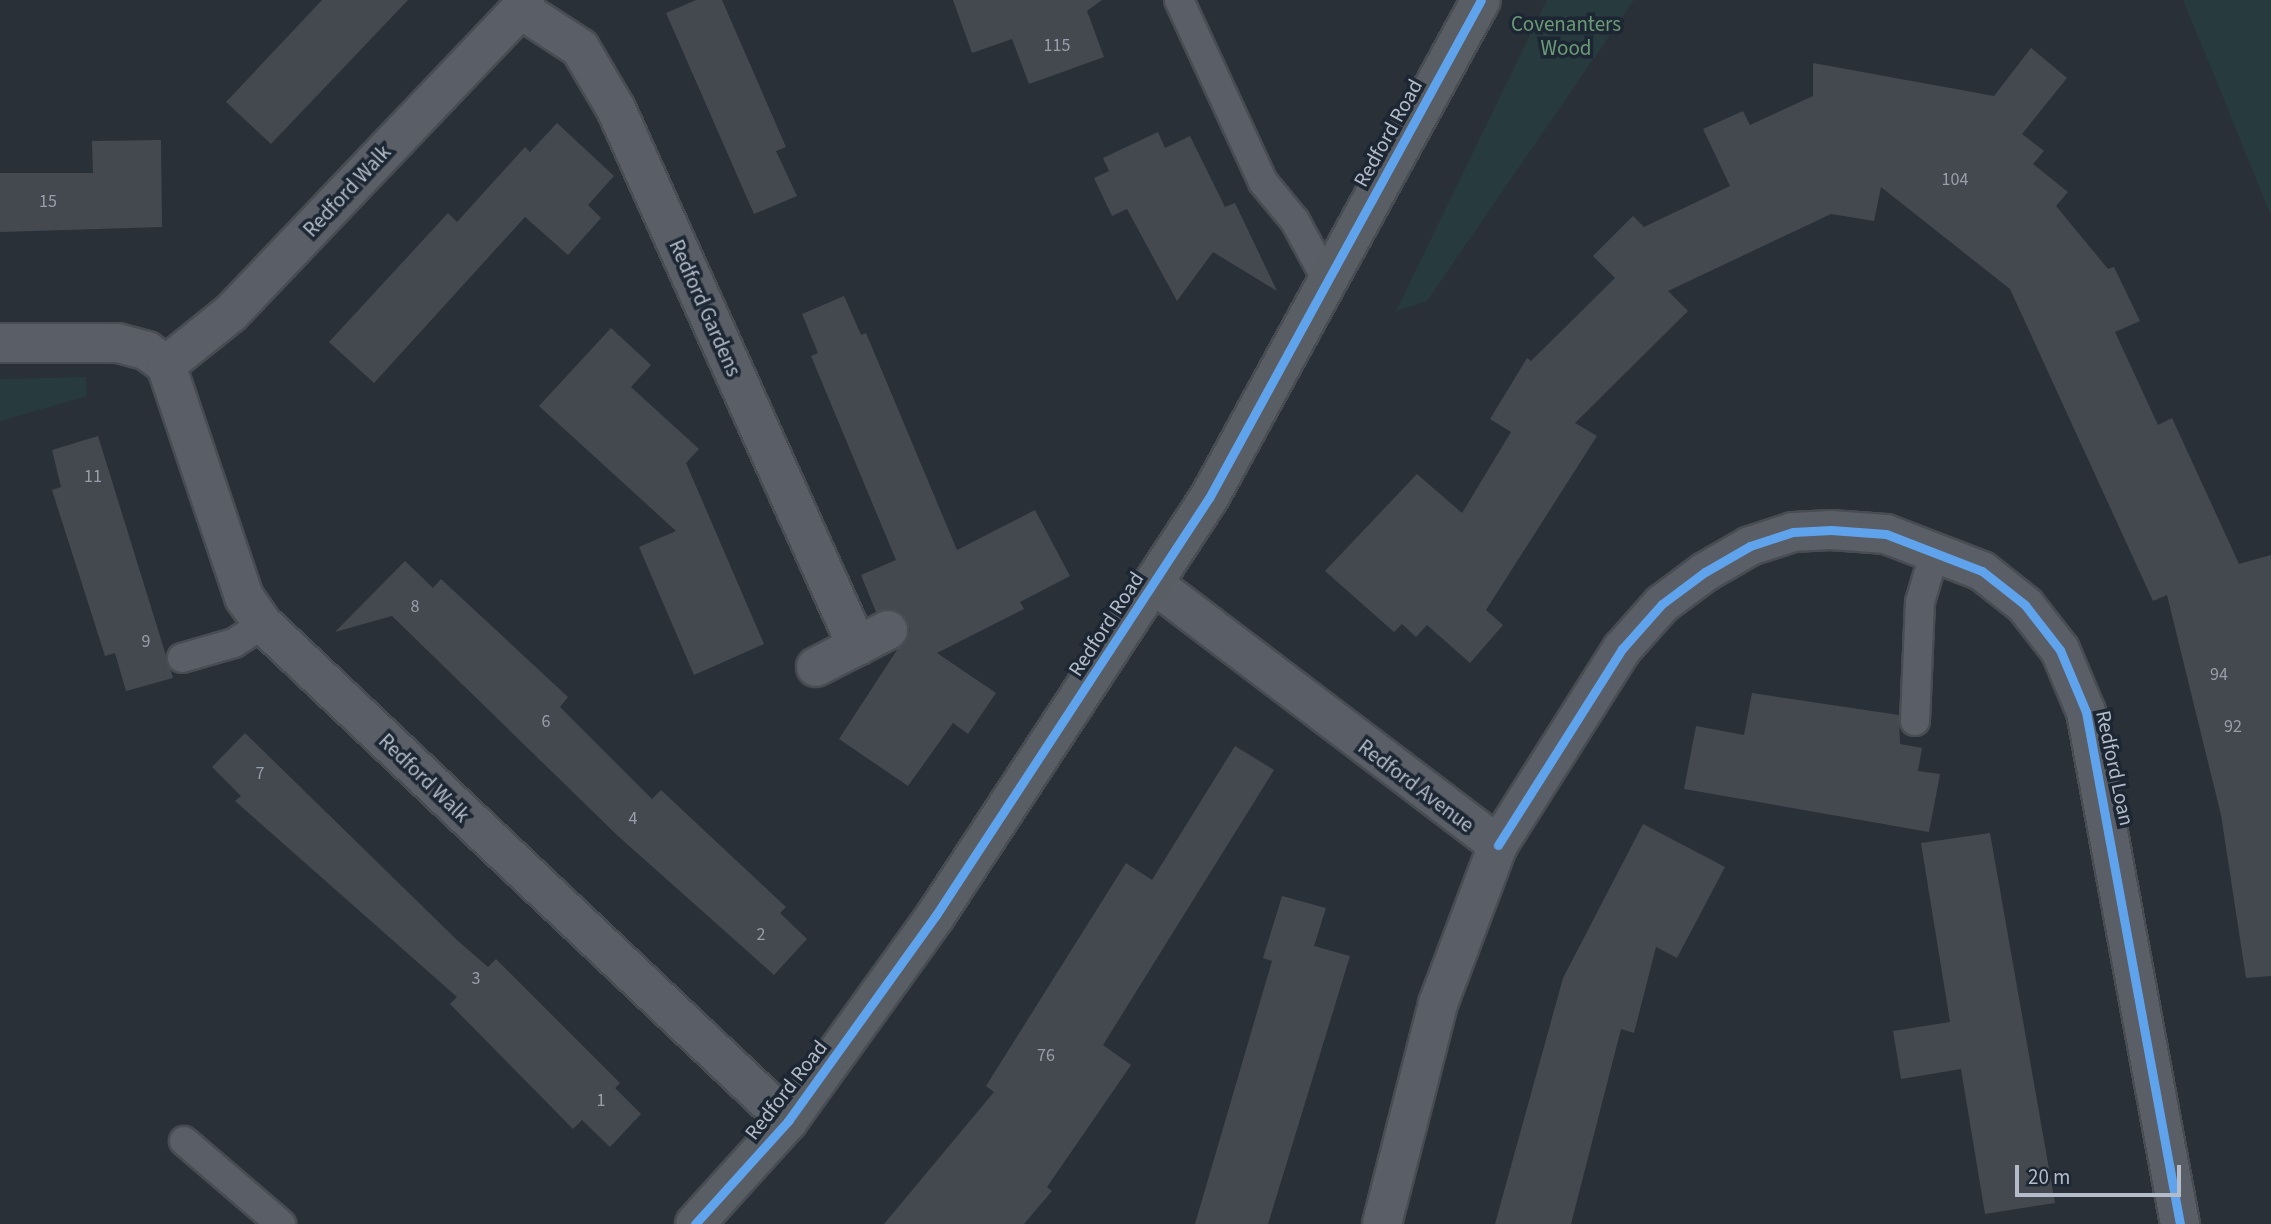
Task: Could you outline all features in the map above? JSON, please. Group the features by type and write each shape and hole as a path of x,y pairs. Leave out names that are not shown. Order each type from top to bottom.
{"main road":[{"name":"Redford Road","path":"695,1224 788,1121 936,915 1154,584 1209,498 1326,278 1481,0"}],"street":[{"name":"Redford Walk","path":"522,4 231,313 166,365 244,597 263,624 788,1121"},
{"name":"Redford Gardens","path":"522,4 580,48 616,109 872,638 816,667"},
{"path":"0,343 118,343 166,365"},
{"name":"Redford Loan","path":"1498,845 1622,649 1661,604 1704,572 1793,532 1886,534 1936,548 1982,571 2025,605 2060,650 2086,712 2180,1224"},
{"name":"Redford Avenue","path":"1154,584 1498,845 1438,1004 1382,1224"}],"lane":[{"path":"1179,0 1263,182 1295,221 1326,278"},
{"path":"1915,721 1920,601 1936,548"},
{"path":"182,658 234,643 263,624"},
{"path":"184,1141 281,1224"}],"green space":[{"name":"Covenanters Wood","path":"1547,0 1634,0 1427,301 1396,311"},
{"path":"2183,0 2271,0 2271,216 2221,92"},
{"path":"86,377 87,396 0,421 0,379"}],"building":[{"path":"322,0 408,0 271,144 226,102"},
{"path":"696,0 722,0 786,147 776,151 797,196 754,214 666,13"},
{"path":"953,0 1102,0 1087,11 1104,57 1029,84 1012,39 972,53"},
{"path":"2031,48 2067,78 2022,134 2044,151 2033,164 2068,192 2056,206 2108,269 2114,267 2140,321 2115,332 2158,425 2172,418 2239,564 2271,555 2271,976 2246,978 2221,815 2167,595 2153,601 2010,289 1881,187 1874,221 1831,214 1668,291 1688,311 1575,423 1597,436 1486,610 1503,625 1470,663 1427,625 1416,637 1402,624 1394,632 1325,571 1417,474 1462,513 1511,432 1490,419 1527,358 1531,361 1615,278 1593,256 1633,216 1644,227 1730,186 1703,129 1743,111 1750,125 1813,96 1813,63 1994,96"},
{"path":"557,123 614,176 588,205 601,218 568,255 525,217 374,383 329,342 448,213 457,222 525,147 530,152"},
{"path":"1158,132 1165,148 1190,136 1225,207 1235,203 1277,291 1213,252 1177,301 1127,209 1112,216 1094,178 1109,171 1103,158"},
{"path":"161,140 162,227 0,232 0,173 93,173 92,141"},
{"path":"844,296 861,335 866,333 957,550 1035,510 1070,576 1020,602 1024,609 937,653 996,693 968,734 953,723 908,786 839,739 910,630 899,611 876,612 861,575 896,560 811,356 818,353 802,314"},
{"path":"611,328 651,365 631,387 699,449 686,463 764,644 694,675 639,547 676,531 539,406"},
{"path":"98,436 173,678 126,691 115,653 105,656 52,490 61,487 52,450"},
{"path":"405,561 433,588 441,579 568,697 560,707 652,799 661,790 786,907 780,913 807,939 774,975 618,836 392,616 335,632"},
{"path":"1752,693 1899,715 1900,744 1922,748 1918,771 1940,774 1929,832 1684,789 1696,726 1744,735"},
{"path":"245,733 458,941 488,967 496,959 620,1083 615,1088 641,1114 610,1147 582,1120 573,1129 450,1004 457,997 235,801 241,796 212,767"},
{"path":"1235,746 1274,770 1103,1045 1131,1065 1047,1187 1052,1191 1024,1224 884,1224 994,1092 986,1086 1126,863 1152,880"},
{"path":"1643,824 1725,867 1677,958 1656,947 1634,1033 1621,1029 1571,1224 1495,1224 1563,978"},
{"path":"1990,833 2055,1203 1985,1214 1961,1069 1901,1079 1893,1031 1950,1022 1921,843"},
{"path":"1282,896 1326,908 1314,946 1350,956 1268,1224 1195,1224 1272,961 1263,958"}],"cycle path":[{"path":"695,1224 788,1121 936,915 1209,498 1481,0"},
{"path":"1498,845 1622,649 1662,604 1705,572 1750,546 1793,532 1831,530 1886,534 1982,571 2025,605 2060,650 2086,712 2180,1224"}]}
